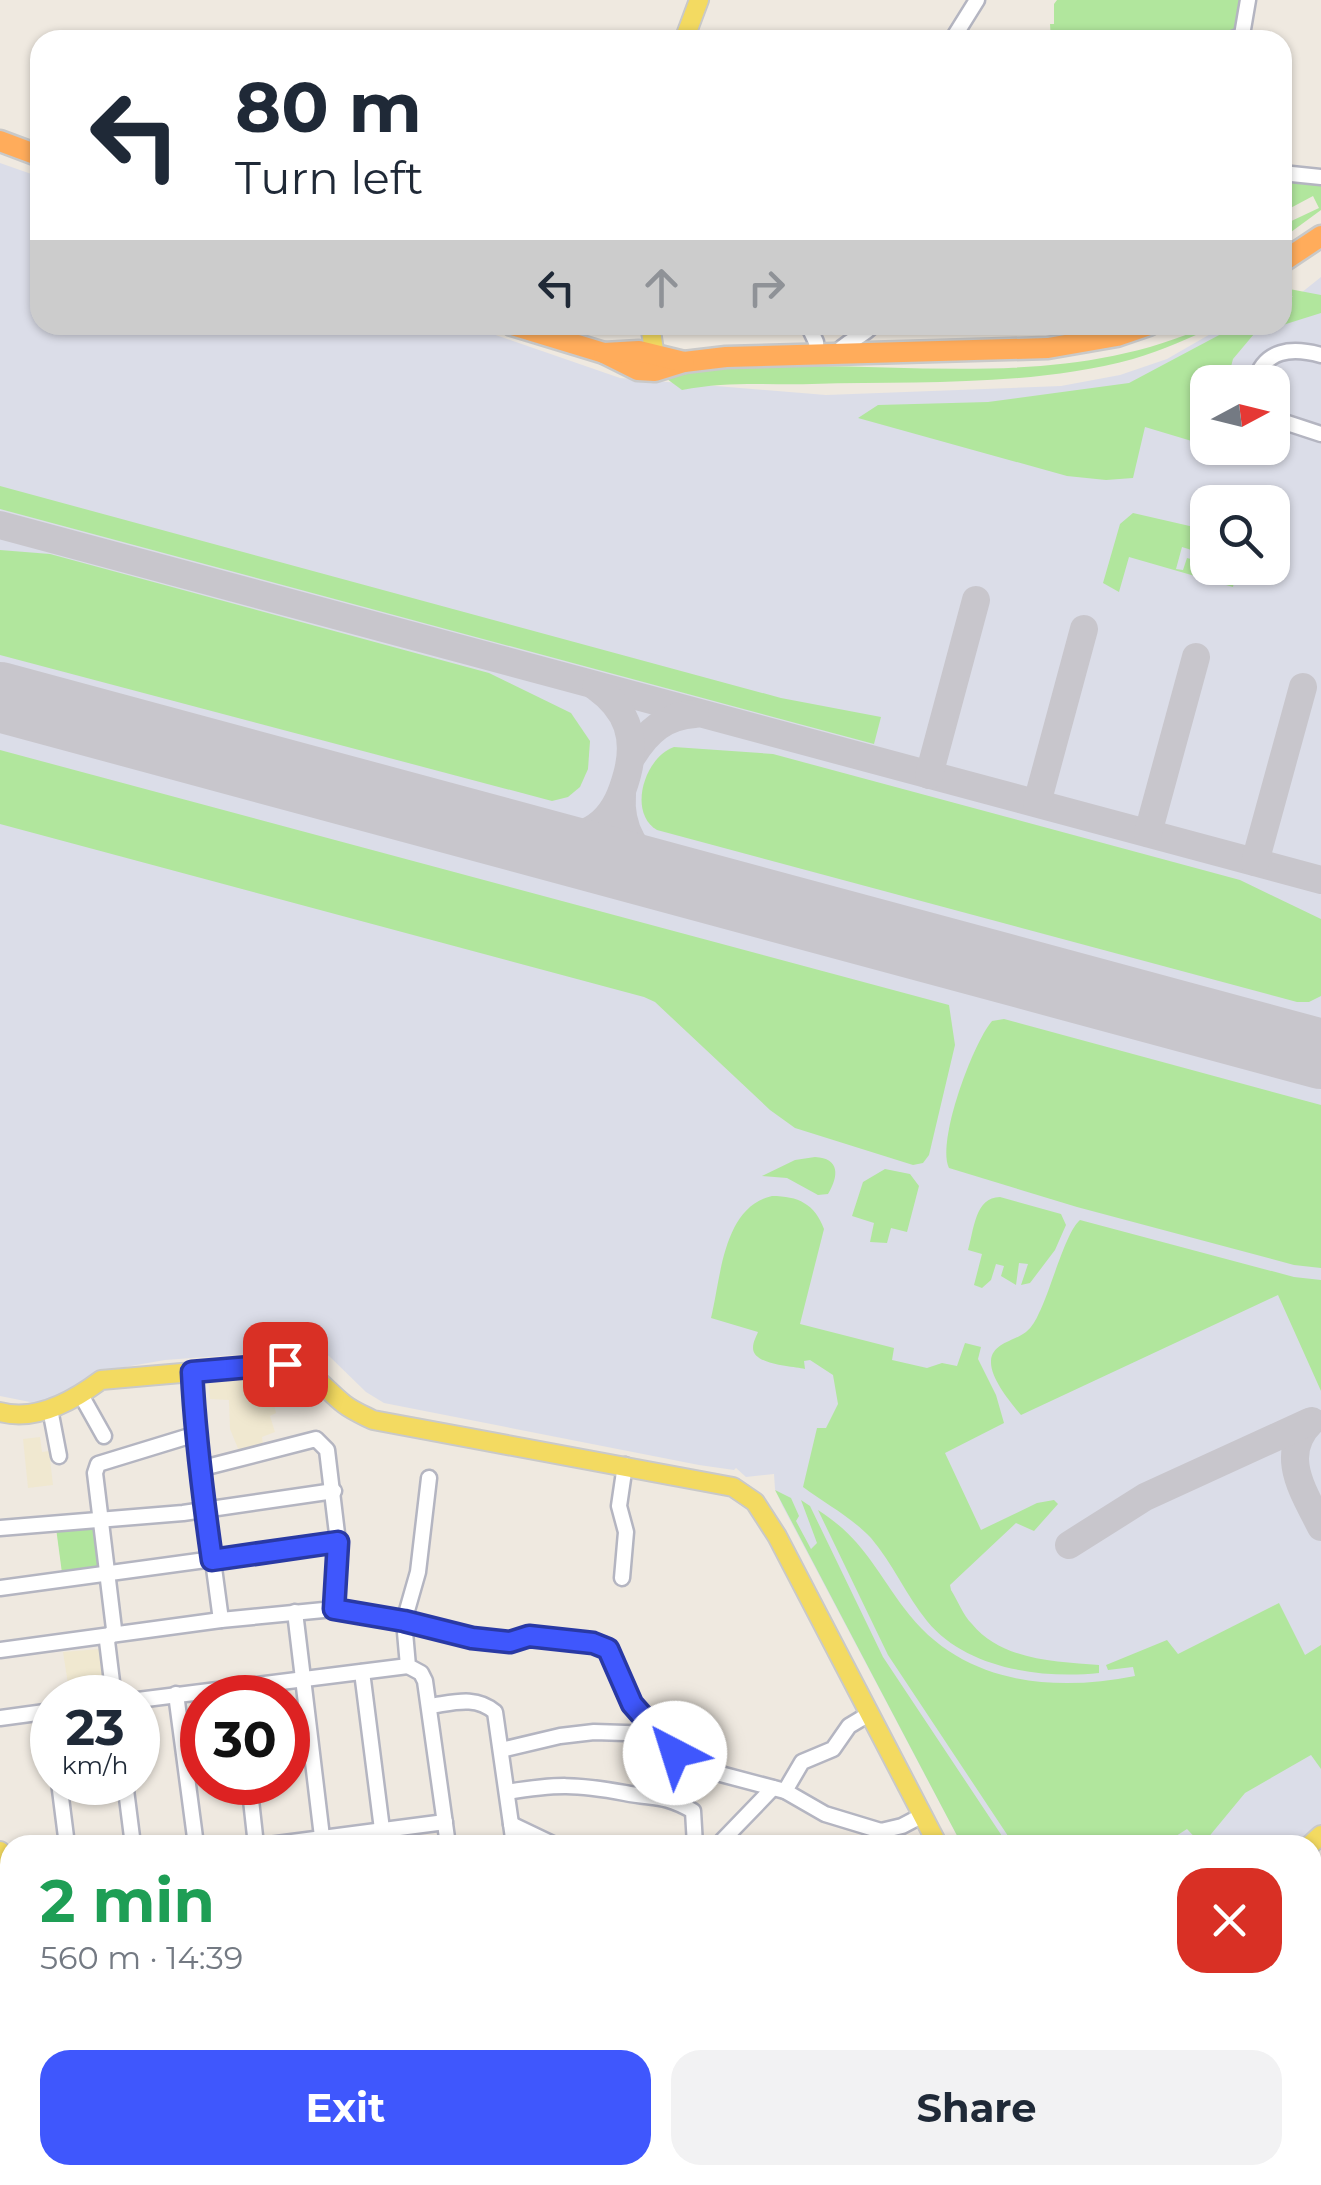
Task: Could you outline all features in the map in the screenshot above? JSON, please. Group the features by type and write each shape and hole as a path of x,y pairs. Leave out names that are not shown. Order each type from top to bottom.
{"highway":[{"path":"0,142 30,152"},
{"path":"1292,255 1321,236"},
{"path":"545,335 604,353 648,350 684,362 1048,348 1121,335"}],"main road":[{"path":"0,1412 50,1409 81,1395 101,1380 285,1364 301,1367 344,1404 373,1420 718,1482 745,1492 777,1536 933,1835"}],"street":[{"path":"958,30 977,0"},
{"path":"1243,30 1248,0"},
{"path":"1292,174 1321,177"},
{"path":"813,335 826,355 862,335"},
{"path":"1262,365 1276,354 1298,350 1321,355"},
{"path":"1290,424 1321,434"},
{"path":"192,1372 196,1434 221,1620"},
{"path":"81,1395 104,1436"},
{"path":"50,1409 59,1456"},
{"path":"111,1675 107,1641 114,1629 94,1473 98,1464 196,1434"},
{"path":"203,1468 316,1439 327,1450 338,1542 334,1609"},
{"path":"622,1578 626,1532 619,1506 625,1466"},
{"path":"408,1666 404,1621 418,1572 430,1478"},
{"path":"0,1528 99,1522 334,1490"},
{"path":"0,1588 338,1542"},
{"path":"0,1650 334,1609 472,1638 510,1642 529,1636 593,1643 608,1649 632,1704 675,1753 713,1772 779,1790 824,1814 882,1832 922,1815"},
{"path":"294,1612 302,1675"},
{"path":"310,1678 408,1666 421,1673 447,1835"},
{"path":"362,1672 384,1835"},
{"path":"176,1694 195,1835"},
{"path":"160,1697 180,1694"},
{"path":"429,1706 475,1700 495,1712 513,1835"},
{"path":"0,1718 30,1714"},
{"path":"729,1835 779,1790 802,1762 833,1749 849,1726 869,1714"},
{"path":"501,1750 594,1732 658,1734"},
{"path":"643,1794 658,1734"},
{"path":"310,1736 322,1835"},
{"path":"507,1792 571,1784 654,1794 692,1812 694,1835"},
{"path":"62,1805 66,1835"},
{"path":"127,1805 131,1835"},
{"path":"251,1805 255,1835"},
{"path":"395,1835 445,1822"},
{"path":"512,1824 535,1835"},
{"path":"865,1835 866,1827"}],"shaded area":[{"path":"0,163 30,174 30,335 496,335 620,378 826,395 1061,386 1120,375 1167,359 1209,335 1292,335 1292,296 1321,277 1321,1826 1311,1835 957,1835 782,1505 774,1474 746,1477 736,1468 699,1465 384,1403 366,1392 329,1356 313,1349 165,1360 119,1368 56,1400 35,1403 0,1396"},
{"path":"267,1370 276,1413 270,1416 275,1432 262,1437 263,1444 239,1451 230,1429 229,1400 210,1399 208,1375"},
{"path":"40,1437 42,1452 49,1451 53,1485 28,1488 23,1439"},
{"path":"100,1649 103,1675 67,1675 63,1652"}],"green space":[{"path":"1057,0 1245,0 1239,30 1050,30"},
{"path":"1292,178 1321,180 1321,210 1292,231 1292,221 1319,208 1313,196 1292,207"},
{"path":"1292,290 1321,295 1321,313 1292,322"},
{"path":"1195,335 1133,359 1014,378 731,384 682,390 667,379 667,374 739,366 1013,368 1113,356"},
{"path":"1219,335 1253,335 1231,365 1190,365 1190,440 1145,427 1133,478 1067,476 858,418 878,405 988,402 1129,383"},
{"path":"0,486 781,698 881,717 874,744 0,509"},
{"path":"1133,513 1190,526 1190,550 1182,547 1176,569 1183,570 1190,559 1190,575 1129,557 1119,592 1103,583 1120,524"},
{"path":"0,550 50,554 489,673 571,713 590,741 588,769 580,787 568,797 552,801 0,655"},
{"path":"674,747 773,754 1240,880 1321,919 1321,996 1297,1002 657,830 643,811 643,786 655,762"},
{"path":"0,750 949,1005 955,1045 929,1155 923,1163 913,1165 795,1128 770,1110 655,1002 644,997 0,824"},
{"path":"1004,1019 1321,1105 1321,1268 1294,1265 1077,1207 949,1168 948,1137 967,1070 992,1021"},
{"path":"815,1157 829,1161 835,1169 828,1194 818,1195 787,1178 762,1176 795,1160"},
{"path":"885,1169 910,1174 919,1186 907,1232 891,1228 887,1243 870,1242 874,1223 852,1216 863,1182"},
{"path":"772,1196 804,1203 816,1213 824,1229 800,1324 894,1348 892,1360 927,1368 942,1363 957,1366 965,1343 981,1347 978,1359 996,1395 1004,1423 945,1453 981,1530 1037,1503 1054,1500 1058,1504 1034,1531 1016,1523 950,1585 951,1590 969,1620 998,1645 1030,1657 1099,1665 1099,1673 1030,1672 962,1650 927,1621 871,1538 803,1487 817,1428 826,1428 838,1404 833,1375 810,1360 804,1361 805,1369 759,1358 753,1348 758,1332 711,1318 734,1229 743,1214"},
{"path":"1000,1197 1061,1214 1066,1225 1055,1250 1030,1283 1021,1285 1028,1264 1019,1263 1016,1285 1001,1276 1004,1266 996,1264 991,1280 982,1288 974,1285 982,1254 968,1250 980,1208"},
{"path":"1080,1220 1294,1277 1321,1280 1321,1391 1278,1295 1021,1415 997,1382 992,1355 1034,1323 1069,1236"},
{"path":"775,1490 791,1498 799,1516 796,1521 811,1549 817,1543 801,1500 810,1506 883,1657 1001,1835 957,1835"},
{"path":"818,1510 857,1543 926,1633 951,1653 1008,1676 1071,1683 1135,1676 1133,1667 1108,1670 1106,1665 1167,1640 1178,1654 1279,1603 1305,1655 1321,1645 1321,1769 1311,1755 1245,1793 1210,1835 1193,1835 1187,1829 1178,1835 1007,1835 888,1655"},
{"path":"56,1528 95,1528 102,1562 95,1568 62,1573"}],"taxiway":[{"path":"0,525 1321,880"},
{"path":"929,775 976,600"},
{"path":"1037,803 1084,629"},
{"path":"1148,833 1196,657"},
{"path":"544,844 595,827 611,812 623,788 630,762 630,737 623,715 596,687"},
{"path":"1255,862 1303,687"},
{"path":"633,755 658,726 695,714"},
{"path":"622,794 627,830 645,858 663,876"},
{"path":"1291,1046 1321,1040"},
{"path":"1312,1421 1296,1447 1295,1460 1301,1487 1321,1527"},
{"path":"1069,1545 1145,1497 1309,1422"}],"runway":[{"path":"0,697 1321,1054"}],"route":[{"path":"285,1364 192,1372 212,1560 338,1542 334,1609 472,1638 510,1642 529,1636 593,1643 608,1649 632,1704 675,1753"}]}
